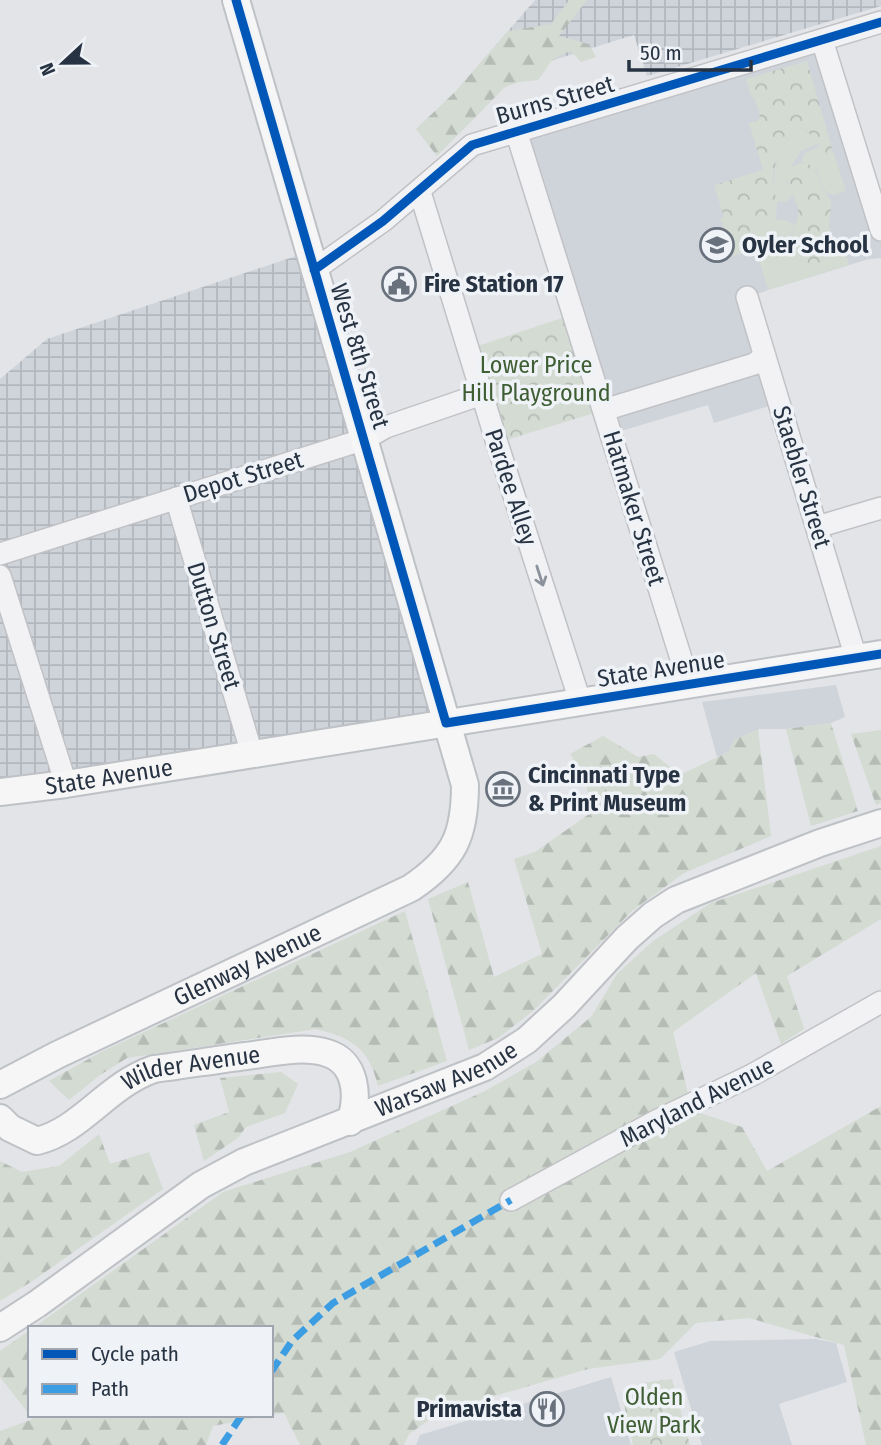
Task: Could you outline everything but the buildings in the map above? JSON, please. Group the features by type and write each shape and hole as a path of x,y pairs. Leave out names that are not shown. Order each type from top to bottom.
{"main road":[{"name":"West 8th Street","path":"236,0 465,785 465,815"},
{"name":"State Avenue","path":"0,792 66,784 868,656"},
{"name":"Glenway Avenue","path":"0,1085 57,1055 411,888 433,874 452,850 465,815"},
{"name":"Warsaw Avenue","path":"0,1328 201,1185 244,1163 485,1067 527,1040 564,1006 627,938 653,915 676,900 881,823"},
{"name":"Wilder Avenue","path":"0,1118 10,1129 37,1141 61,1133 119,1086 136,1075 154,1069 312,1050 340,1059 354,1080 355,1109 350,1122"}],"street":[{"name":"Burns Street","path":"312,260 420,192 472,145 881,22"},
{"path":"822,40 881,230"},
{"name":"Hatmaker Street","path":"516,131 689,684"},
{"name":"Pardee Alley","path":"420,192 580,701"},
{"name":"Staebler Street","path":"747,297 817,527 868,656"},
{"path":"604,410 754,364 765,356"},
{"name":"Depot Street","path":"0,554 365,439 386,427 482,394"},
{"name":"Dutton Street","path":"176,498 252,754"},
{"path":"817,527 881,508"},
{"path":"0,576 66,784"},
{"name":"Maryland Avenue","path":"511,1200 656,1121 752,1075 881,1002"}],"shaded area":[{"path":"535,0 881,0 881,6 647,76 634,35 457,90"},
{"name":"Oyler School","path":"822,40 881,232 881,258 869,259 768,290 754,298 779,403 714,423 708,405 611,434 516,131"},
{"path":"308,252 446,723 0,792 0,379 47,339"},
{"path":"836,685 845,717 831,723 786,729 758,729 717,757 702,702"},
{"path":"816,1339 836,1343 847,1382 779,1404 792,1445 702,1445 674,1352 710,1341"},
{"path":"611,1377 631,1445 416,1445 420,1435"}],"green space":[{"path":"569,0 587,0 559,36 589,44 596,57 581,62 571,51 554,59 538,80 505,87 437,156 416,129 457,90 508,31 551,24"},
{"path":"807,61 832,148 825,156 815,139 799,125 789,137 775,166 773,184 777,204 774,227 751,234 755,249 733,256 720,218 724,217 714,185 763,170 749,123 758,120 760,115 746,79"},
{"path":"799,125 819,143 801,151 788,171 786,182 793,194 786,202 776,202 774,181 777,160 786,141"},
{"path":"821,146 826,156 832,148 846,191 834,195 827,193 821,185 817,171 801,161 805,152"},
{"path":"801,163 814,169 831,202 829,224 834,239 833,247 827,257 817,263 801,261 791,246 798,211 786,177 787,171"},
{"path":"775,219 795,225 791,236 806,263 821,261 832,250 844,247 849,265 768,290 751,234 774,227"},
{"name":"Lower Price Hill Playground","path":"574,314 604,410 497,443 469,349"},
{"path":"831,723 858,811 811,826 786,729"},
{"path":"758,729 771,836 684,873 632,911 533,1011 498,1038 469,1050 428,899 468,882 494,977 542,954 514,859 535,852 592,812 584,775 570,754 603,736 638,757 654,754 680,775 728,752 734,740"},
{"path":"881,730 881,803 876,805 851,734"},
{"path":"881,846 881,919 787,976 804,1029 781,1044 756,973 673,1032 689,1098 700,1113 742,1127 767,1171 881,1106 881,1445 866,1445 844,1345 749,1318 696,1323 660,1359 588,1369 442,1411 409,1434 404,1445 300,1445 284,1413 273,1415 273,1326 36,1326 223,1192 350,1152 485,1091 536,1062 591,1017 617,974 653,941 711,903"},
{"path":"405,911 447,1061 378,1086 370,1062 357,1047 340,1036 316,1029 127,1058 69,1100 49,1081 101,1052"},
{"path":"281,1072 298,1084 285,1113 246,1127 238,1138 204,1161 194,1125 229,1112 220,1078"},
{"path":"99,1134 110,1164 149,1152 163,1189 0,1301 0,1161 22,1172 59,1166"},
{"path":"28,1331 28,1412 0,1377 0,1351"},
{"name":"Olden View Park","path":"672,1379 690,1445 633,1445 622,1395 643,1383"},
{"path":"32,1417 260,1417 213,1426 206,1445 0,1445 0,1431 33,1419"}],"marked path":[{"path":"273,1369 292,1341 333,1303 511,1200"},
{"path":"222,1445 241,1417"}],"cycle path":[{"path":"236,0 446,723 881,654"},
{"path":"314,270 383,221 472,145 881,22"}],"place":[{"name":"Oyler School","path":"717,245"},
{"name":"Fire Station 17","path":"399,284"},
{"name":"Cincinnati Type & Print Museum","path":"503,789"},
{"name":"Primavista","path":"547,1409"}]}
